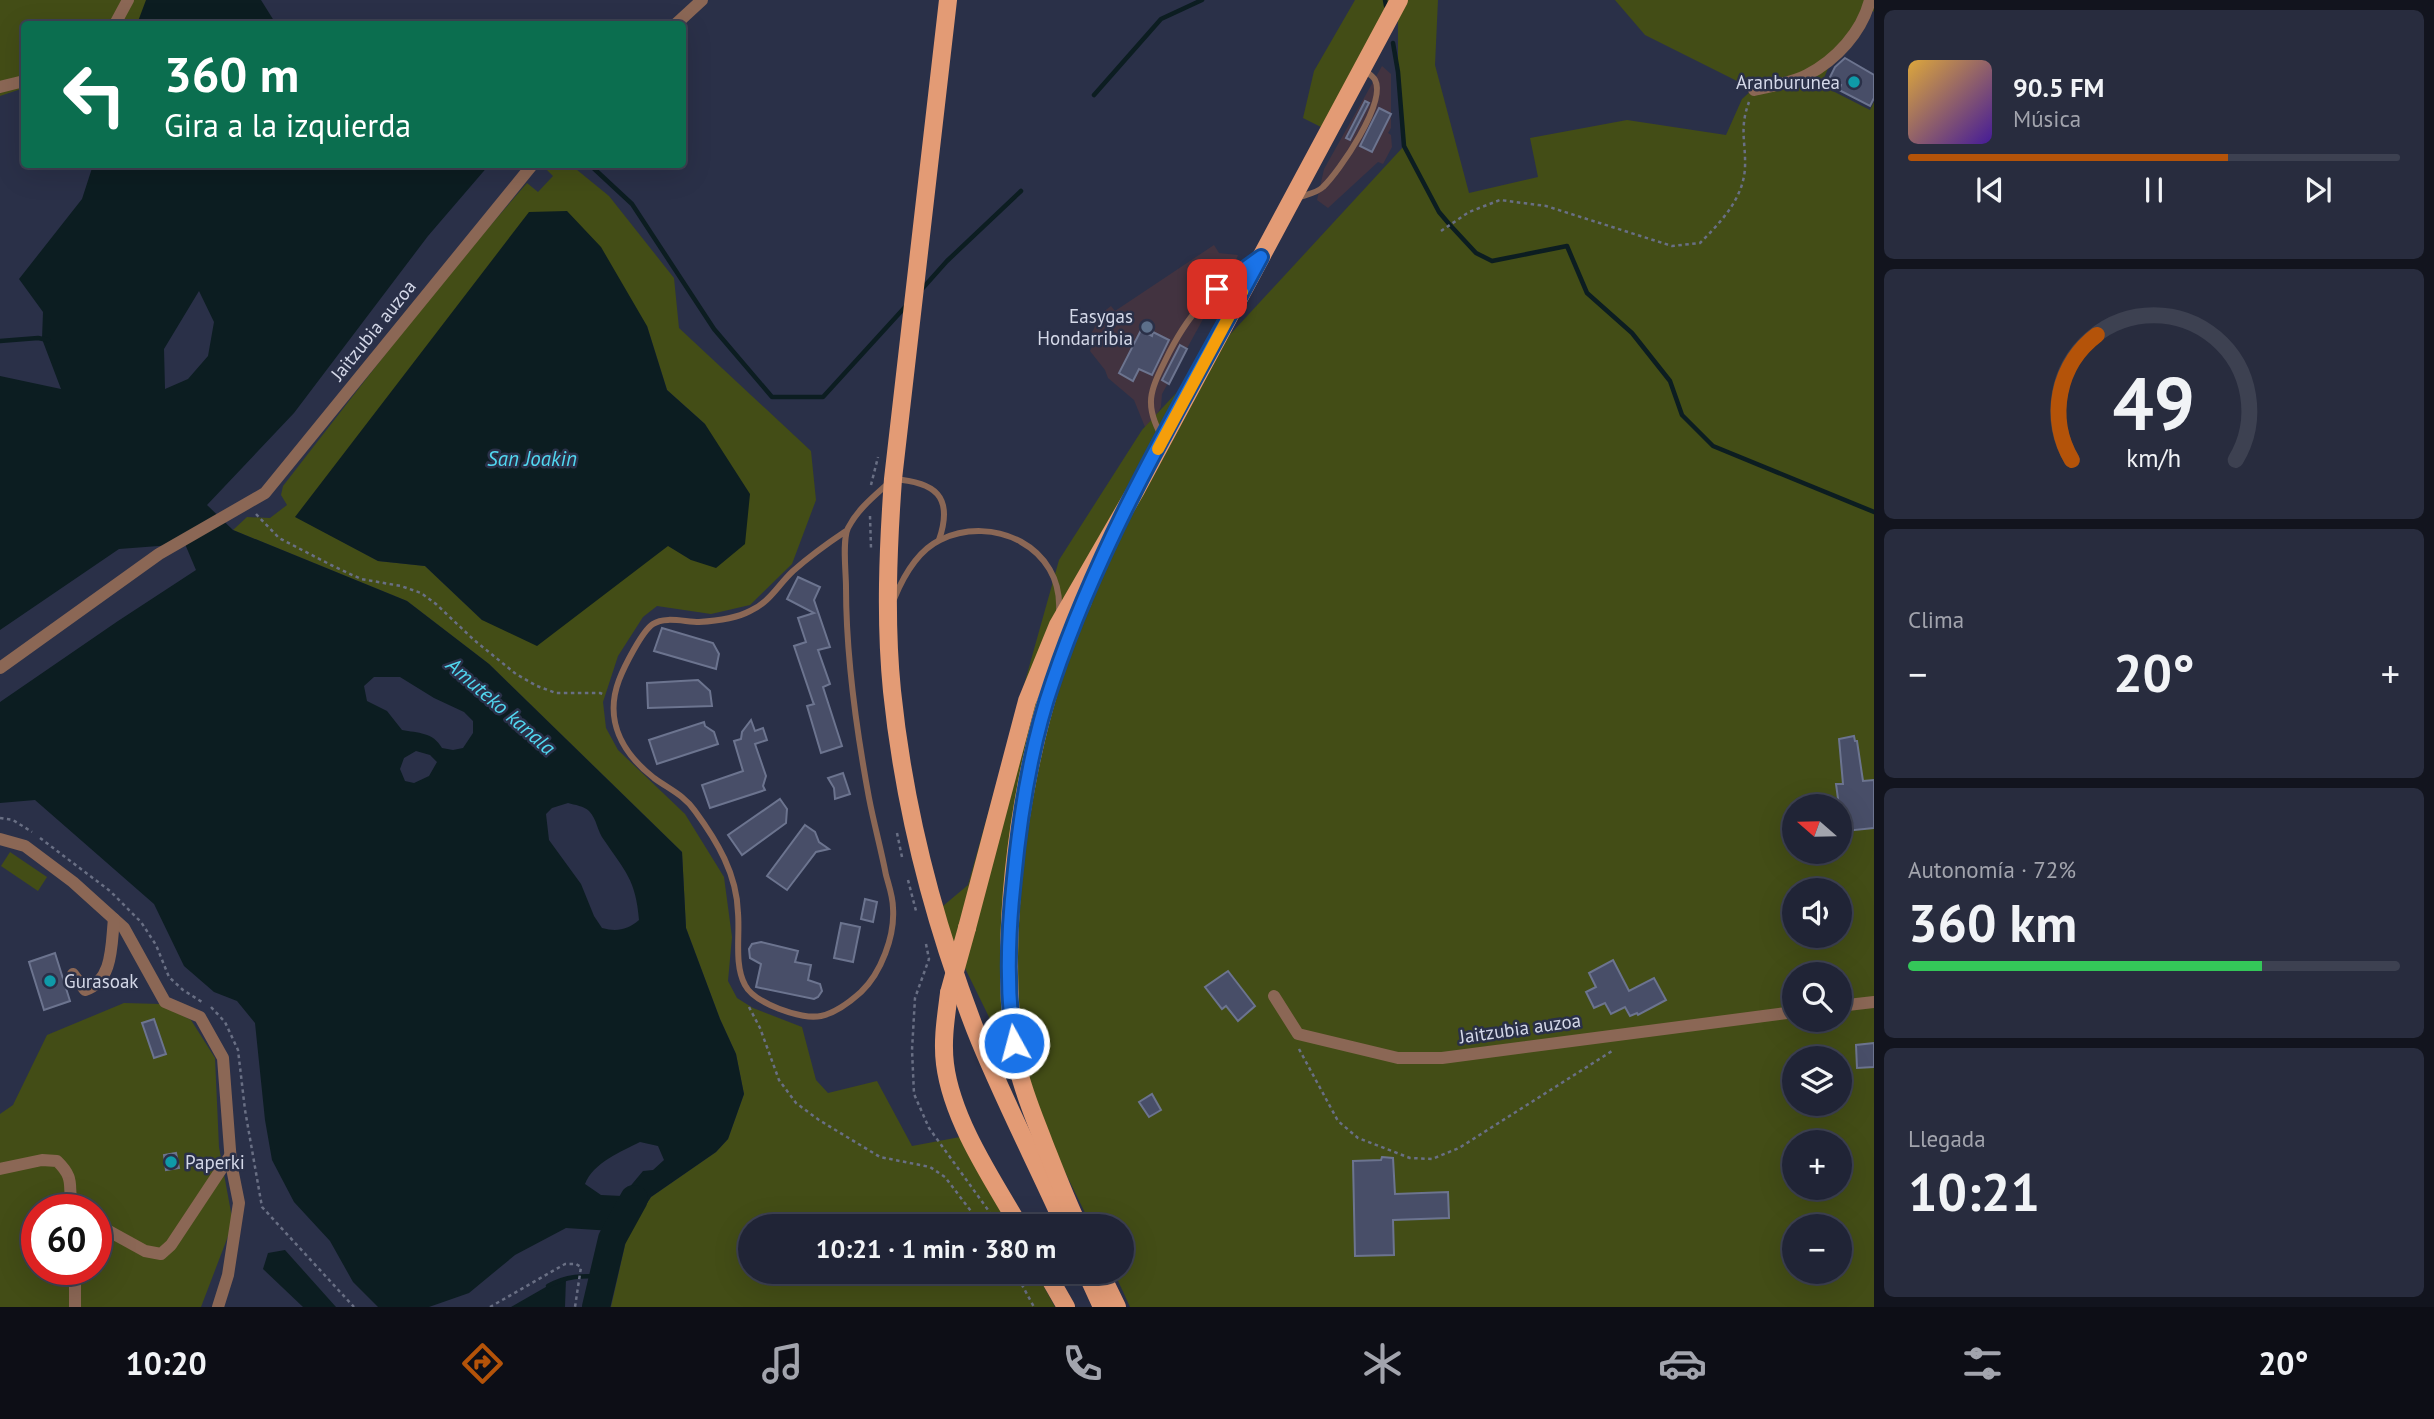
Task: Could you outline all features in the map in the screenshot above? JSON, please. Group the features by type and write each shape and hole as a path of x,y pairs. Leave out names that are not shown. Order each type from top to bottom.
{"main road":[{"path":"948,0 893,479 888,613 892,690 908,803 935,913 977,1033 1059,1214"},
{"path":"1013,1214 953,1098 945,1065 943,1032 949,993 1027,701 1058,625 1136,490 1399,0"},
{"path":"1072,1214 1031,1110 1018,1068 1010,1017 1010,920 1018,833 1051,684 1076,616 1136,490"},
{"path":"1027,1141 1069,1207"},
{"path":"1053,1284 1066,1307"},
{"path":"1091,1284 1102,1307"},
{"path":"1106,1284 1117,1307"}],"street":[{"path":"117,21 128,0"},
{"path":"679,21 702,0"},
{"path":"1754,90 1806,76 1832,59 1853,37 1870,0"},
{"path":"3,84 21,81"},
{"name":"Jaitzubia auzoa","path":"0,668 159,554 265,493 530,168"},
{"path":"0,839 25,846 73,882 124,928 165,1002 200,1017 223,1058 230,1156 239,1203 228,1275 218,1307"},
{"path":"73,974 85,990 96,986 109,966 114,919"},
{"path":"1274,996 1298,1034"},
{"path":"1852,1005 1874,1002"},
{"name":"Jaitzubia auzoa","path":"1298,1034 1398,1058 1441,1058 1782,1014"},
{"path":"112,1232 145,1251 161,1254 171,1245 230,1156"},
{"path":"0,1169 42,1160 57,1161 68,1171 70,1194"},
{"path":"75,1285 75,1307"}],"lane":[{"path":"1292,200 1321,189 1347,158 1367,123 1377,93 1375,80 1362,69"},
{"path":"1163,439 1153,421 1150,408 1152,388 1177,335 1192,313 1217,289 1261,257"},
{"path":"846,531 846,640 869,796 893,907 892,926 873,979 842,1006 820,1016 781,1010 755,997 746,988 741,975 735,883 727,862 694,809 675,789 656,780 622,743 614,725 619,680 645,631 652,624 660,620 699,622 725,619 747,613 768,601 792,572 846,531 860,510 893,479 913,481 938,493 943,504 944,525 939,540"},
{"path":"888,613 901,582 927,548 939,540 975,530 1001,532 1023,541 1042,560 1057,587 1058,625"}],"path":[{"path":"1441,231 1469,212 1500,200 1546,205 1672,246 1700,243 1721,222 1741,191 1745,169 1742,120 1754,90"},
{"path":"249,503 279,538 361,579 401,586 421,593 516,674 537,686 556,693 600,693 615,700"},
{"path":"0,818 13,820 23,826 110,891 141,922 156,945 169,977 183,990 219,1013 225,1021 238,1050 245,1110 262,1207 354,1307"},
{"path":"741,975 750,1009 761,1028 779,1080 796,1103 880,1157 930,1167 945,1177 973,1214"},
{"path":"1298,1034 1298,1048 1338,1121 1358,1138 1410,1157 1432,1159 1459,1148 1617,1048 1622,1034"},
{"path":"490,1307 565,1264 576,1264 581,1267 575,1307"},
{"path":"1022,1284 1034,1307"}],"shaded area":[{"path":"1382,66 1391,74 1391,128 1388,133 1391,135 1392,147 1383,164 1378,162 1328,208 1317,200 1324,169"},
{"name":"Easygas Hondarribia","path":"1214,245 1219,253 1238,255 1223,291 1208,310 1162,394 1161,407 1147,432 1134,400 1108,378 1090,351 1093,343 1088,340 1102,313 1111,306 1115,311"}],"green space":[{"path":"0,0 165,0 162,21 21,21 21,89 0,96"},
{"path":"1355,0 1438,0 1435,65 1469,193 1538,177 1530,138 1627,120 1726,135 1742,99 1753,89 1645,35 1615,0 1874,0 1874,12 1869,6 1832,59 1821,85 1870,110 1874,102 1874,1307 1130,1307 1119,1284 1134,1284 1134,1214 1086,1214 937,911 968,885 1059,560 1142,430 1404,146 1398,72 1398,4 1329,131 1303,118 1314,71"},
{"path":"545,168 575,168 609,196 674,278 679,328 811,451 816,500 792,564 750,605 711,614 657,606 643,617 618,656 603,702 606,728 618,750 685,814 724,877 732,937 728,981 737,998 753,1008 802,1027 816,1080 828,1093 877,1081 912,1146 960,1137 1003,1214 738,1214 738,1284 1043,1284 1055,1307 611,1307 628,1232 651,1197 716,1152 728,1139 744,1094 736,1054 686,928 682,852 489,664 407,601 233,530 247,517 270,518 287,505 281,495 283,486 439,285 527,183 538,192 553,176","holes":["647,326 667,390 705,424 691,560 668,545 629,574 482,620 425,566 378,561 296,517"]},
{"path":"10,852 47,877 38,891 1,866"},
{"path":"124,1003 160,1004 191,1020 215,1058 219,1147 233,1223 201,1307 0,1307 0,1114 13,1105 47,1035"}],"water":[{"path":"146,0 261,0 274,21 138,21"},
{"path":"92,168 486,168 428,236 294,413 207,505 233,530 407,601 489,664 682,852 686,928 736,1054 744,1094 728,1139 716,1152 651,1197 628,1232 566,1228 515,1255 469,1293 429,1307 378,1307 353,1282 330,1241 294,1202 272,1160 255,1023 237,1001 214,992 184,966 154,904 35,800 0,803 0,702 196,570 185,544 119,549 0,630 0,376 61,389 42,339 43,312 19,279 82,199","holes":["199,291 214,322 208,356 188,379 165,389 164,349","374,677 400,677 434,698 464,712 473,721 473,733 463,748 442,748 430,736 402,730 387,711 367,701 364,686","416,751 430,755 437,762 429,776 414,783 405,781 400,769 404,758","568,803 589,811 632,885 639,920 622,929 602,928 581,884 549,840 546,814 552,808","640,1142 658,1146 664,1160 653,1170 643,1171 622,1196 601,1195 585,1184 601,1164"]},
{"name":"San Joakin","path":"567,211 601,247 647,326 667,390 705,424 750,494 745,544 716,568 691,560 668,546 537,646 482,620 425,566 378,561 295,517 529,212"},
{"path":"285,1250 336,1307 303,1307 263,1269 268,1253"},
{"path":"566,1278 565,1307 511,1307 558,1280"}],"building":[{"name":"Aranburunea","path":"1845,58 1874,75 1874,98 1870,106 1839,90 1841,85 1829,79 1835,67"},
{"path":"1365,101 1369,103 1350,140 1346,138"},
{"path":"1379,108 1391,114 1372,152 1360,146"},
{"path":"1141,330 1152,336 1153,332 1169,340 1152,375 1139,369 1133,381 1119,373"},
{"path":"1180,345 1187,349 1169,384 1162,380"},
{"path":"798,577 820,587 814,600 830,647 818,650 830,684 823,687 842,746 821,753 807,706 814,704 794,646 806,642 798,618 814,613 787,599"},
{"path":"662,628 713,643 719,654 716,669 654,651"},
{"path":"698,680 710,691 712,706 648,708 647,683"},
{"path":"751,720 755,731 763,728 767,740 755,744 766,776 763,786 765,790 710,808 702,785 743,771 734,741 741,739 742,732"},
{"path":"704,722 705,726 714,732 718,744 657,764 649,740"},
{"path":"1854,736 1863,781 1874,780 1874,828 1852,830 1852,794 1837,794 1836,784 1843,784 1839,739"},
{"path":"843,773 850,794 835,799 834,788 828,778"},
{"path":"780,799 787,809 786,823 742,855 728,835"},
{"path":"805,825 815,832 819,842 829,849 816,852 787,890 767,876"},
{"path":"865,899 877,902 873,922 861,919"},
{"path":"841,923 860,927 853,962 834,958"},
{"path":"761,942 798,951 795,962 811,965 808,980 820,984 822,991 818,997 814,999 756,987 761,964 750,958 749,949 752,944"},
{"name":"Gurasoak","path":"55,953 70,1001 44,1010 29,962"},
{"path":"1613,960 1629,991 1654,978 1666,1000 1638,1015 1637,1013 1630,1016 1625,1007 1611,1014 1605,1003 1594,1008 1586,992 1596,987 1589,973"},
{"path":"1228,971 1255,1006 1238,1021 1226,1006 1222,1009 1205,987"},
{"path":"154,1019 166,1054 154,1058 142,1023"},
{"path":"1874,1043 1874,1067 1857,1068 1856,1045"},
{"path":"1152,1094 1161,1110 1149,1117 1139,1102"},
{"name":"Paperki","path":"176,1153 179,1168 166,1170 164,1155"},
{"path":"1382,1157 1393,1158 1395,1194 1448,1192 1449,1218 1393,1220 1394,1255 1355,1256 1353,1161 1381,1160"}],"waterway":[{"path":"1094,95 1161,19 1202,0"},
{"path":"1385,0 1386,6"},
{"path":"1393,43 1404,146 1439,212 1476,253 1492,261 1567,246 1587,293 1632,333 1670,381 1682,415 1713,446 1874,512"},
{"path":"593,168 632,204 714,329 772,397 823,397 906,306"},
{"path":"922,289 947,261 1021,191"},
{"path":"0,341 38,338 48,340"},
{"name":"Amuteko kanala","path":"596,1307 612,1239 634,1199"},
{"path":"548,1286 575,1277 603,1277"}],"slow traffic":[{"path":"1158,449 1242,292"}],"place":[{"name":"Aranburunea","path":"1854,82"},
{"name":"Easygas Hondarribia","path":"1147,327"},
{"name":"Gurasoak","path":"50,981"},
{"name":"Paperki","path":"171,1162"}],"route":[{"path":"1014,1043 1010,1017 1010,920 1018,833 1051,684 1076,616 1136,490 1261,257 1217,289"}]}
